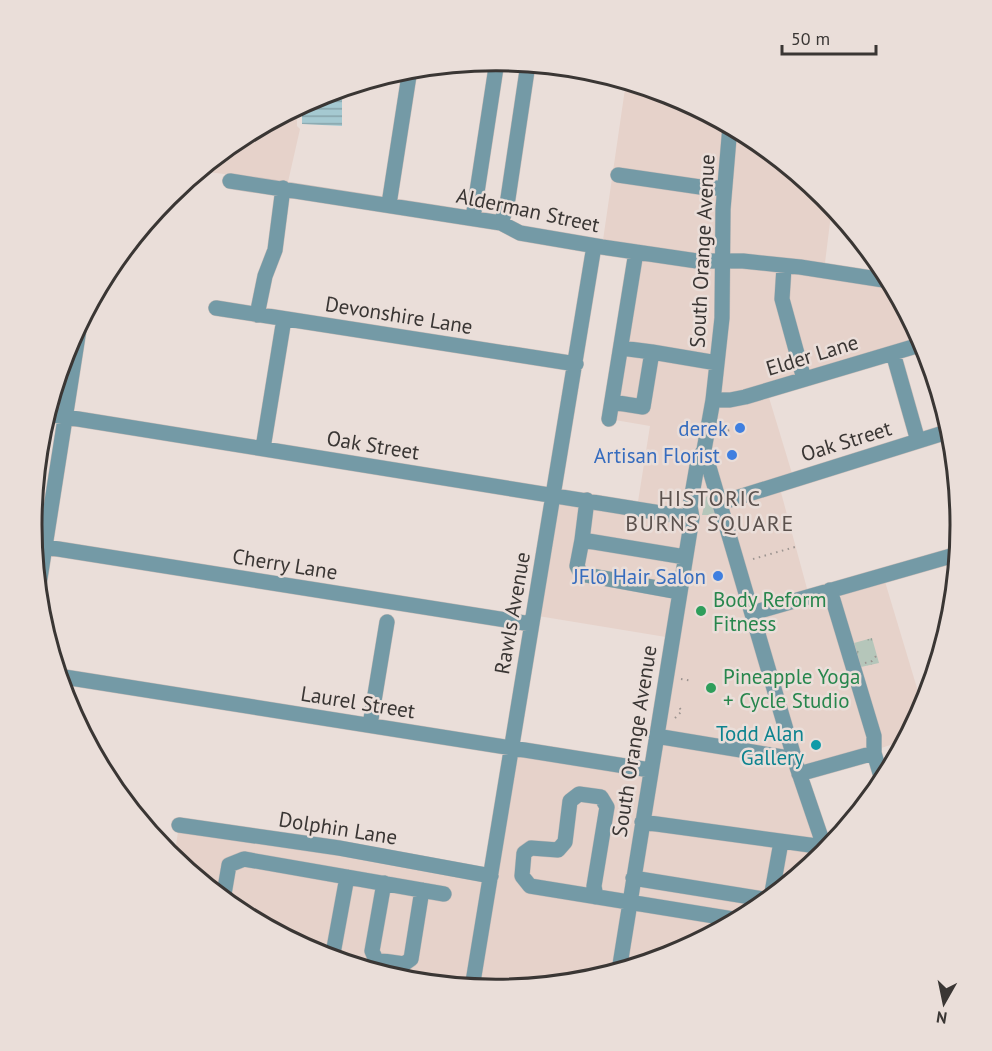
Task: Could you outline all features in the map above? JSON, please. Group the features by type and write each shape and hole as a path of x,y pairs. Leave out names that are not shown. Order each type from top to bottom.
{"street":[{"path":"473,218 495,71"},
{"path":"501,223 507,205 527,72"},
{"path":"389,204 408,80"},
{"name":"South Orange Avenue","path":"620,962 692,518 690,506 698,460 705,454 713,400 722,318 724,188 729,136"},
{"path":"618,175 707,188 724,188"},
{"name":"Alderman Street","path":"230,181 473,218 501,223 519,233 594,246 697,261 743,261 877,279"},
{"path":"257,315 276,243 283,188"},
{"name":"Rawls Avenue","path":"473,979 531,624 555,495 594,246"},
{"path":"609,419 636,252"},
{"path":"784,267 782,299 804,379"},
{"name":"Devonshire Lane","path":"216,308 576,364"},
{"path":"263,448 284,319"},
{"name":"Elder Lane","path":"713,400 730,400 913,347"},
{"path":"621,348 717,363"},
{"path":"612,402 643,407 652,352"},
{"path":"893,353 918,441"},
{"path":"42,531 66,417 75,357"},
{"name":"Oak Street","path":"55,415 692,518"},
{"name":"Oak Street","path":"720,503 940,434"},
{"path":"705,454 799,774 822,841"},
{"path":"587,500 577,566 581,574 680,592"},
{"path":"582,540 685,557"},
{"name":"Cherry Lane","path":"43,547 531,624"},
{"path":"752,613 949,557"},
{"path":"830,590 874,736 873,753 878,770"},
{"path":"370,725 387,622"},
{"name":"Laurel Street","path":"69,678 650,770"},
{"path":"656,736 795,759"},
{"path":"799,774 873,753"},
{"path":"596,897 594,886 607,807 601,797 579,794 570,801 565,842 558,850 531,848 524,853 522,876 530,886 629,903 725,918"},
{"path":"642,822 816,848"},
{"name":"Dolphin Lane","path":"179,825 339,849 490,876"},
{"path":"773,886 781,842"},
{"path":"225,889 228,865 237,860 444,894"},
{"path":"334,949 347,877"},
{"path":"633,878 757,897"},
{"path":"384,883 372,951 376,960 405,964 411,959 422,890"}],"path":[{"path":"722,432 730,430"},
{"path":"753,559 795,547"},
{"path":"681,679 692,681"},
{"path":"677,705 682,712 687,713"},
{"path":"675,718 682,712"}],"shaded area":[{"path":"625,90 697,118 723,132 772,165 830,219 824,271 877,279 889,298 913,347 767,391 794,480 779,485 809,596 883,575 918,691 915,699 894,744 800,774 821,843 817,847 772,886 748,903 697,933 670,945 585,971 526,979 496,980 466,979 407,971 322,945 269,919 220,886 197,867 176,848 179,825 490,876 511,747 650,769 672,638 532,615 555,495 637,508 650,426 609,419 636,252 602,247"},
{"path":"297,117 297,126 300,129 288,182 211,172 244,148"}],"green space":[{"path":"709,495 716,515 702,515 706,497"},
{"path":"872,638 879,663 861,667 854,643"}],"water":[{"path":"342,99 342,126 302,124 302,115"}],"place":[{"name":"derek","path":"740,428"},
{"name":"Artisan Florist","path":"732,455"},
{"name":"JFlo Hair Salon","path":"718,576"},
{"name":"Body Reform Fitness","path":"701,611"},
{"name":"Pineapple Yoga + Cycle Studio","path":"711,688"},
{"name":"Todd Alan Gallery","path":"816,745"}],"district":[{"name":"HISTORIC BURNS SQUARE","path":"710,510"}]}
